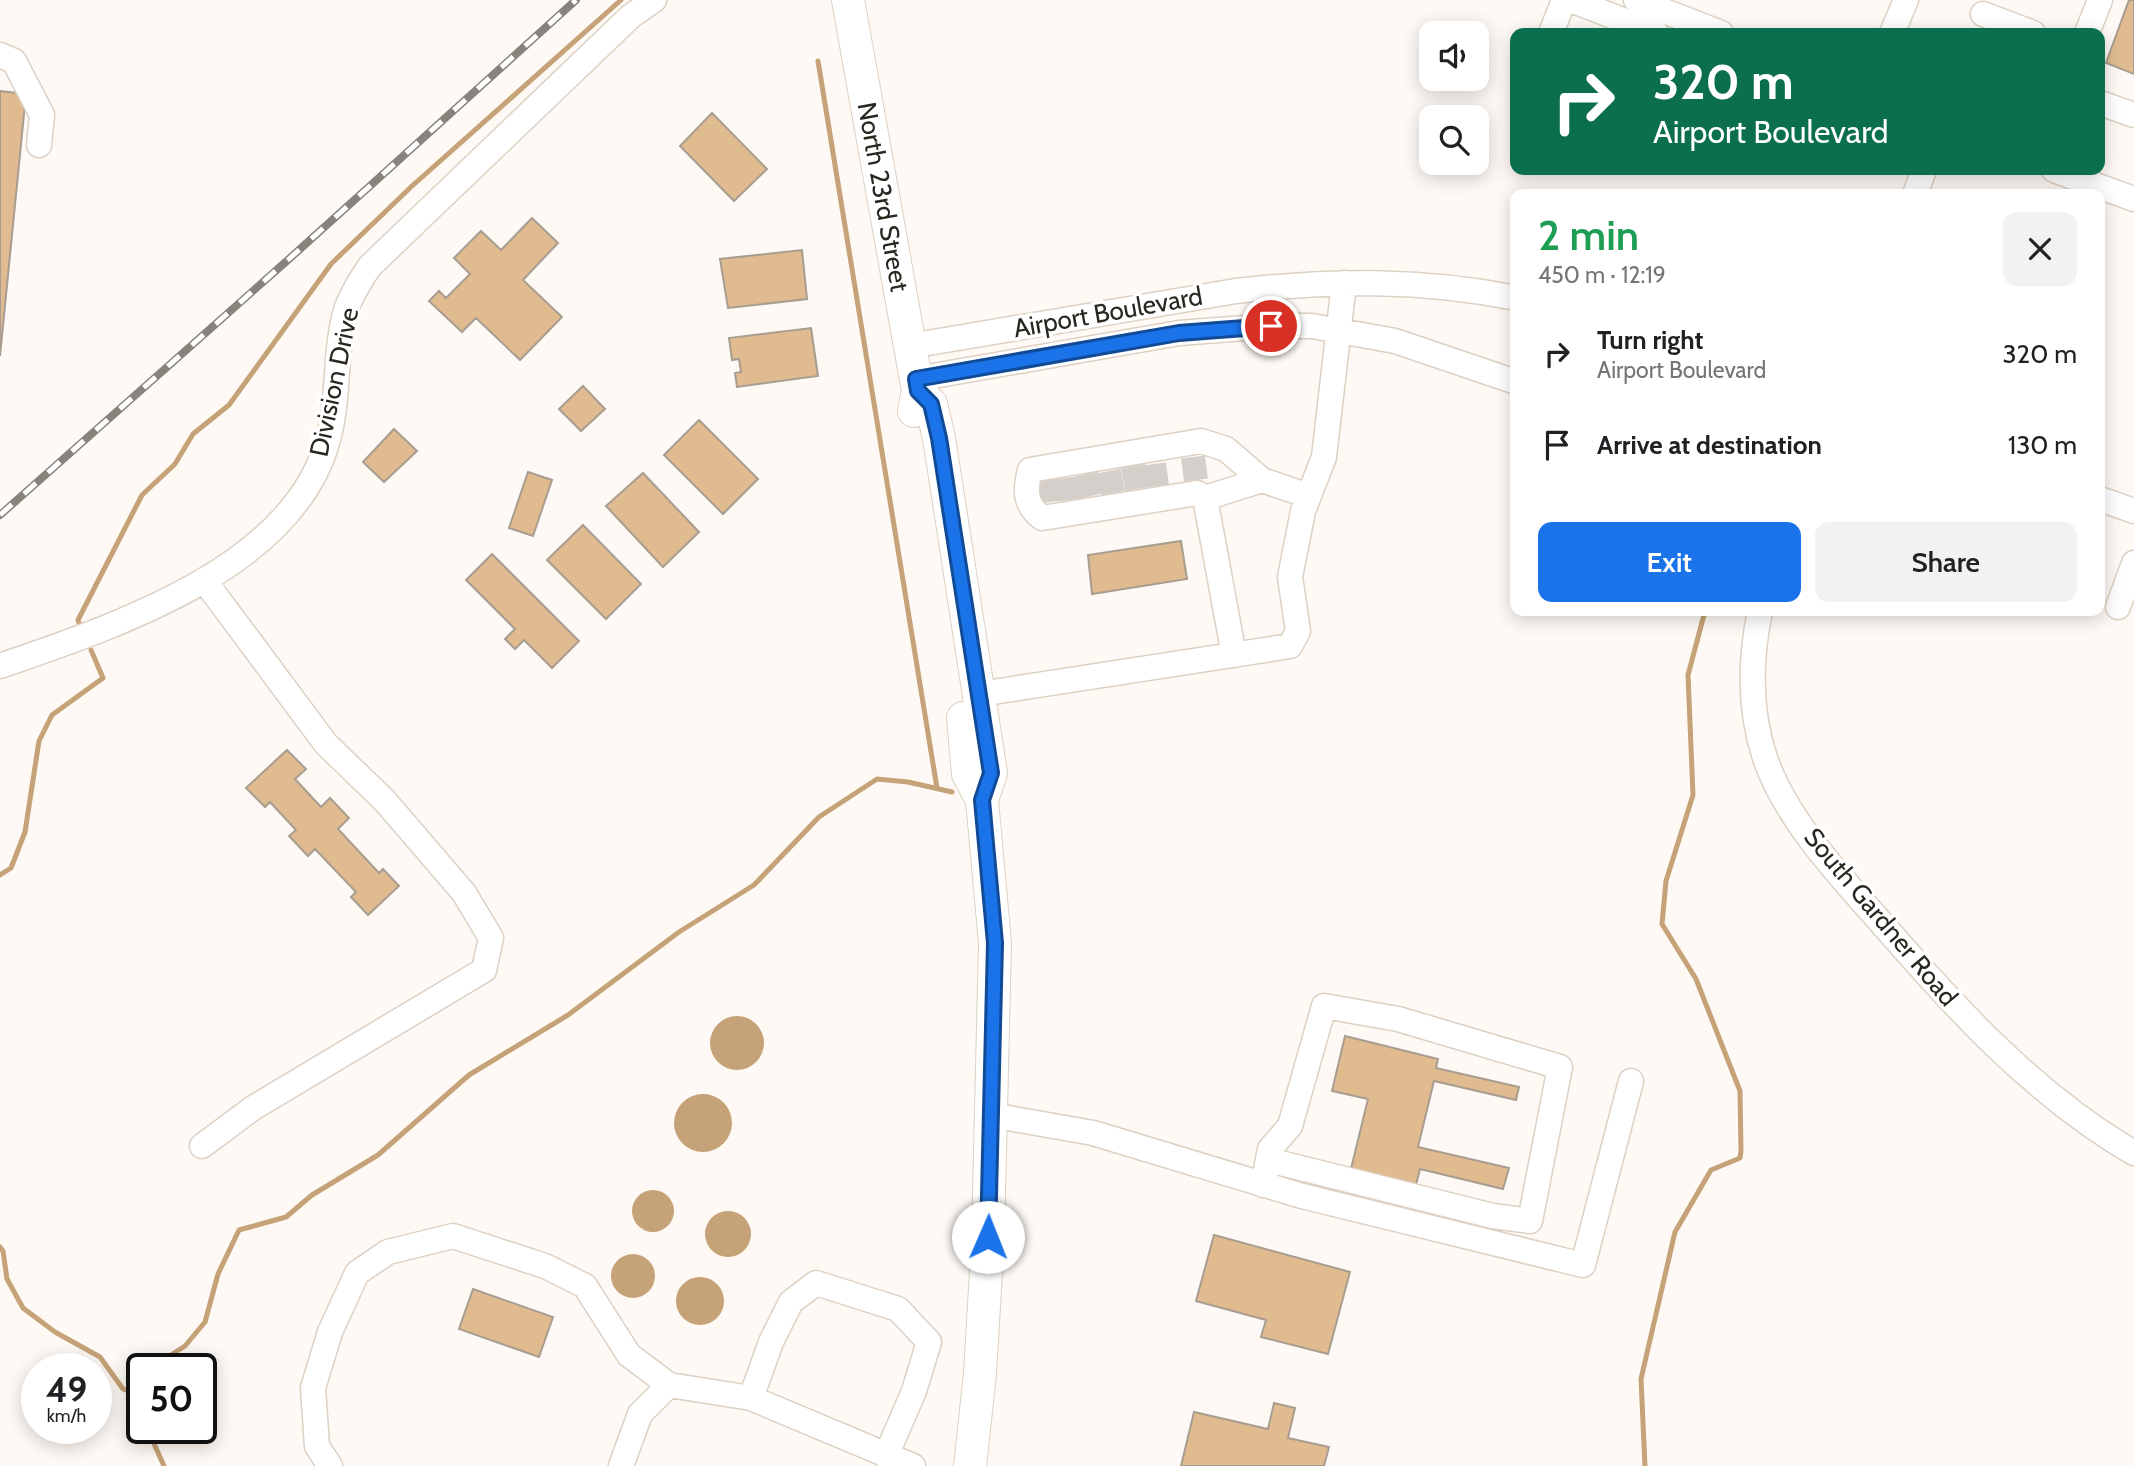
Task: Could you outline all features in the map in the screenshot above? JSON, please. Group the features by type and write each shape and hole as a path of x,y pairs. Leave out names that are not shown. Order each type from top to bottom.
{"main road":[{"name":"North 23rd Street","path":"848,0 917,385 913,407 963,710 968,774 982,800 995,943 988,1237 980,1374 970,1466"},
{"name":"North 23rd Street","path":"917,385 931,404 939,438 980,694 991,773 982,800"}],"street":[{"name":"Division Drive","path":"0,666 128,619 204,580 251,547 279,522 308,485 328,439 345,315 356,286 370,265 639,9 654,0"},
{"path":"1553,28 1564,0"},
{"path":"1572,0 1643,28"},
{"path":"1636,0 1668,24 1692,28"},
{"path":"1894,28 1906,0"},
{"path":"2089,28 2099,0"},
{"path":"1982,16 2018,28"},
{"path":"0,55 14,61 42,116 39,145"},
{"path":"2105,105 2134,115"},
{"path":"2068,175 2134,199"},
{"path":"980,694 1290,646 1298,631 1290,577 1303,512 1325,457 1344,283"},
{"name":"Airport Boulevard","path":"910,346 1236,290 1344,283 1404,283 1437,285 1510,297"},
{"name":"Airport Boulevard","path":"917,385 1179,333 1271,326 1312,326 1395,341 1510,380"},
{"path":"1125,480 1201,441 1226,449 1262,480"},
{"path":"1125,480 1262,480 1309,496"},
{"path":"1125,480 1234,655"},
{"path":"2105,501 2134,512"},
{"path":"2117,606 2134,563"},
{"path":"202,1146 253,1108 484,970 491,938 464,893 384,802 326,744 204,580"},
{"name":"South Gardner Road","path":"1759,616 1754,641 1754,703 1765,757 1788,805 1839,875 1927,975 2006,1058 2095,1130 2134,1153"},
{"path":"1263,1185 1270,1149 1290,1126 1324,1006 1398,1019 1560,1068 1530,1221 1493,1216 1268,1160"},
{"path":"990,1115 1093,1133 1302,1196 1583,1265 1632,1082"},
{"path":"330,1466 317,1446 313,1388 330,1332 357,1273 388,1252 453,1236 545,1266 585,1286 629,1356 669,1385 751,1398 913,1466"},
{"path":"751,1398 771,1342 791,1302 816,1283 898,1310 929,1342 914,1391 886,1455"},
{"path":"621,1466 640,1414 669,1385"}],"shaded area":[{"path":"737,1016 756,1024 764,1043 756,1062 737,1070 718,1062 710,1043 718,1024"},
{"path":"703,1094 719,1099 727,1107 732,1123 727,1139 719,1147 703,1152 687,1147 679,1139 674,1123 679,1107 687,1099"},
{"path":"653,1190 668,1196 674,1211 668,1226 653,1232 638,1226 632,1211 638,1196"},
{"path":"728,1211 744,1218 751,1234 744,1250 728,1257 712,1250 705,1234 712,1218"},
{"path":"633,1254 642,1255 649,1260 654,1267 654,1285 649,1292 642,1297 633,1298 624,1297 617,1292 612,1285 611,1276 612,1267 617,1260 624,1255"},
{"path":"700,1277 717,1284 724,1301 717,1318 700,1325 683,1318 676,1301 683,1284"}],"building":[{"path":"2129,0 2134,0 2134,74 2106,63"},
{"path":"0,91 26,94 0,356"},
{"path":"712,113 767,169 734,201 680,146"},
{"path":"532,218 558,243 523,280 562,317 520,360 476,318 462,332 429,301 439,291 446,298 470,274 454,258 481,231 501,250"},
{"path":"802,250 807,299 728,308 720,259"},
{"path":"811,328 818,376 737,387 735,373 741,372 739,359 732,360 729,338"},
{"path":"583,386 605,409 581,431 559,409"},
{"path":"699,420 758,479 723,514 664,455"},
{"path":"394,429 417,451 384,482 363,462"},
{"path":"528,472 552,480 533,536 509,528"},
{"path":"643,473 699,532 663,567 606,506"},
{"path":"583,525 641,584 606,619 547,560"},
{"path":"1181,541 1187,579 1092,594 1088,555"},
{"path":"492,554 579,641 552,668 524,640 515,649 505,639 515,629 466,580"},
{"path":"287,750 306,769 295,779 321,807 330,798 349,818 338,829 379,873 383,869 399,886 368,915 351,897 356,892 315,849 308,856 289,836 296,830 270,802 265,807 246,788"},
{"path":"1345,1036 1438,1059 1436,1068 1519,1087 1516,1100 1434,1081 1418,1147 1509,1168 1503,1189 1420,1169 1415,1189 1350,1173 1368,1099 1332,1091"},
{"path":"1214,1235 1350,1272 1328,1354 1261,1337 1266,1320 1196,1301"},
{"path":"473,1289 553,1317 539,1357 459,1329"},
{"path":"1274,1403 1295,1408 1288,1438 1329,1447 1324,1466 1181,1466 1194,1412 1268,1429"}],"waterway":[{"path":"79,623 78,620 142,495 175,464 193,434 229,405 331,264 412,186 621,0"},
{"path":"818,61 937,788"},
{"path":"1645,1466 1641,1379 1675,1232 1711,1170 1740,1158 1741,1151 1740,1091 1696,979 1662,924 1666,881 1693,795 1688,675 1704,616"},
{"path":"0,875 11,868 25,832 39,741 52,715 103,678 91,650"},
{"path":"174,1353 185,1346 205,1322 218,1274 239,1230 286,1217 312,1195 378,1155 469,1075 568,1015 679,932 754,885 819,817 877,779 908,782 952,792"},
{"path":"0,1247 7,1279 23,1308 55,1332 100,1357 126,1390"},
{"path":"154,1444 164,1466"}],"tunnel":[{"path":"1193,457 1196,480"},
{"path":"1154,464 1157,486"},
{"path":"1133,466 1137,489"},
{"path":"1109,471 1113,493"},
{"path":"1086,474 1091,496"},
{"path":"1065,478 1068,500"},
{"path":"1047,480 1050,502"}],"railway":[{"path":"0,515 576,0"}],"route":[{"path":"988,1237 995,943 982,800 991,773 939,438 931,404 918,391 916,379 1179,333 1271,326"}]}
